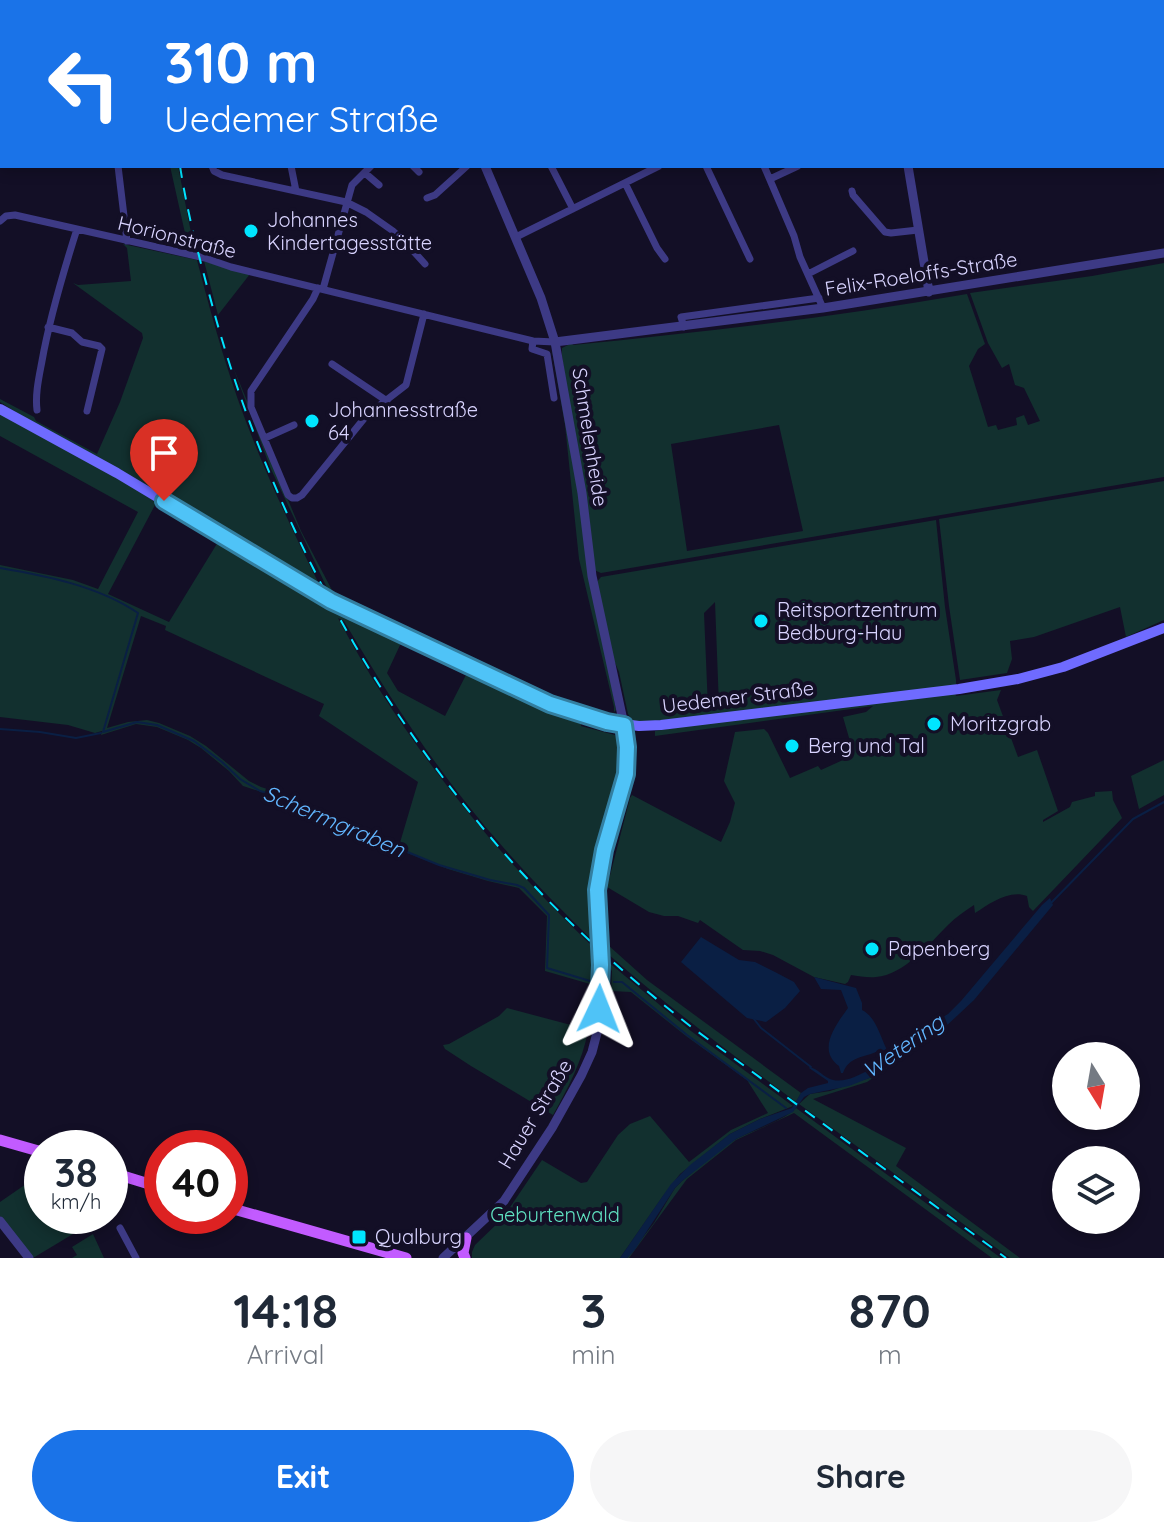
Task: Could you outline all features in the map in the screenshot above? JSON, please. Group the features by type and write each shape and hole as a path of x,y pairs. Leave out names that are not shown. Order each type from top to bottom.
{"main road":[{"name":"Uedemer Straße","path":"0,409 106,466 331,601 550,704 607,722 639,726 686,723 959,689 1018,679 1063,667 1164,628"},
{"path":"0,1140 24,1147"},
{"path":"248,1213 406,1258"},
{"path":"465,1258 466,1238"}],"street":[{"path":"118,168 127,241"},
{"path":"213,168 222,175 346,202 393,231 425,264"},
{"path":"291,168 296,191"},
{"path":"427,198 435,195 465,168"},
{"name":"Schmelenheide","path":"486,168 541,298 555,342 580,480 592,576 624,725"},
{"path":"552,168 573,209"},
{"path":"516,237 655,168"},
{"path":"707,168 750,259"},
{"path":"765,168 821,303"},
{"path":"770,179 794,168"},
{"path":"908,168 929,292"},
{"path":"379,185 368,169 352,185 320,289 251,391 251,407 288,495 292,498 302,495 367,415 406,385 424,314"},
{"path":"625,183 665,259"},
{"path":"852,191 885,232 918,230"},
{"name":"Horionstraße","path":"0,221 6,216 15,215 205,258 533,341 555,342"},
{"path":"37,410 48,327 77,229"},
{"path":"808,274 853,251"},
{"name":"Felix-Roeloffs-Straße","path":"555,342 684,327 821,303 929,292 1164,253"},
{"path":"48,327 72,333 82,342 102,349 87,411"},
{"path":"533,341 532,349 547,354 554,398"},
{"path":"332,364 387,401"},
{"path":"265,438 294,425"},
{"name":"Hauer Straße","path":"443,1258 504,1201 552,1128 592,1052 598,1029 601,965 597,890 602,858 626,774 624,725"},
{"path":"0,1221 29,1258"},
{"path":"123,1234 136,1258"}],"green space":[{"path":"170,168 178,168 195,253 190,252"},
{"path":"123,244 197,260 222,352 245,420 321,588 328,590 270,467 233,367 301,531 334,594 423,635 416,637 332,598 0,402 0,399 97,454 143,338 142,333 73,283 131,281 127,248"},
{"path":"204,261 250,274 218,315"},
{"path":"1164,263 1164,477 601,573 594,570 562,348 572,343 770,323 967,294 985,344 978,349 969,366 988,427 996,425 998,430 1017,425 1016,418 1024,415 1028,425 1040,421 1024,388 1015,385 1009,364 1002,368 988,343 970,293","holes":["779,425 803,531 687,551 671,444"]},
{"path":"552,351 555,352 614,712 579,559 565,425"},
{"path":"0,413 409,640 401,643 387,673 398,691 445,716 467,673 541,710 615,735 620,766 592,876 589,907 591,939 493,836 463,799 400,712 344,621 338,618 391,708 452,792 519,872 592,946 590,984 545,971 547,916 519,888 448,869 341,827 286,800 243,786 201,748 157,727 136,724 101,735 102,731 95,733 68,725 0,717 0,565 73,580 98,589 138,512 0,436","holes":["155,505 218,542 169,622 108,594","141,616 324,704 319,716 418,782 399,846 249,781 206,746 159,723 147,720 107,728"]},
{"path":"1164,481 1164,620 1126,637 1120,607 1034,637 1010,641 1012,659 1007,673 960,680 939,519"},
{"path":"936,520 956,684 656,723 634,722 628,714 619,672 610,651 596,583 601,577","holes":["715,602 719,706 708,708 704,613"]},
{"path":"1001,690 997,700 1018,757 1037,750 1058,811 1043,822 1070,807 1072,802 1095,796 1095,792 1112,791 1122,818 1033,911 1027,896 1020,894 1000,898 975,913 974,905 897,971 876,977 851,975 845,984 814,977 773,955 743,950 700,920 698,923 678,916 649,912 607,887 632,795 721,842 735,803 724,781 735,732 764,729 790,778 818,766 821,770 854,755 843,717 866,712 873,706 655,736 655,731 955,692 956,696"},
{"path":"1164,760 1164,795 1139,809 1131,776"},
{"path":"608,945 647,980 801,1093 796,1102 631,974 608,954"},
{"name":"Geburtenwald","path":"607,961 691,1031 793,1106 730,1134 680,1174 620,1258 472,1258 475,1245 502,1219 542,1160 581,1183 587,1182 618,1135 630,1124 650,1116 689,1162 731,1130 768,1113 747,1080 631,992 611,991 612,971"},
{"path":"507,1008 588,1031 578,1064 553,1115 471,1066 443,1045 499,1016"},
{"path":"891,1064 867,1082 813,1099 906,1148 896,1166 1020,1258 1010,1258 799,1104 810,1094 872,1077"},
{"path":"796,1108 1001,1258 992,1258 794,1113 778,1121"},
{"path":"774,1122 736,1140 687,1179 629,1258 627,1258 654,1223 675,1188 731,1142"},
{"path":"24,1185 24,1234 73,1234 33,1258 0,1216 0,1202"},
{"path":"93,1234 104,1258 72,1258 77,1255 72,1247"}],"water":[{"path":"1050,898 1053,905 974,1000 943,1029 872,1077 849,1086 810,1094 793,1112 736,1139 675,1188 634,1251 627,1258 620,1258 671,1184 690,1165 730,1134 792,1108 808,1088 828,1083 810,1067 833,1080 854,1077 869,1070 948,1014"},
{"path":"701,937 739,960 755,962 794,982 800,991 785,1008 766,1022 747,1018 681,962"},
{"path":"814,977 856,988 862,1010 874,1022 887,1050 884,1054 878,1051 858,1058 841,1073 829,1053 829,1045 834,1030 848,1008 841,990 821,989"}],"waterway":[{"name":"Schermgraben","path":"0,568 89,589 138,613 103,732 137,722 157,725 194,741 240,779 260,791 288,799 332,821 439,865 524,888 549,915 547,968 590,981"},
{"path":"0,729 76,738 101,733"},
{"name":"Wetering","path":"1051,903 1133,819 1164,802"},
{"name":"Schermgraben","path":"614,982 622,982 687,1035 786,1108"},
{"path":"754,1019 811,1067"}],"railway":[{"path":"180,168 191,224 238,390 293,527 326,594 363,658 402,721 446,781 538,890 640,985 694,1029 1006,1258"}],"place":[{"name":"Johannes Kindertagesstätte","path":"251,231"},
{"name":"Johannesstraße 64","path":"312,421"},
{"name":"Reitsportzentrum Bedburg-Hau","path":"761,621"},
{"name":"Moritzgrab","path":"934,724"},
{"name":"Berg und Tal","path":"792,746"},
{"name":"Papenberg","path":"872,949"},
{"name":"Qualburg","path":"359,1237"}],"route":[{"path":"164,501 331,601 550,704 624,725 626,774 600,866 597,890 601,965 599,1009"}]}
